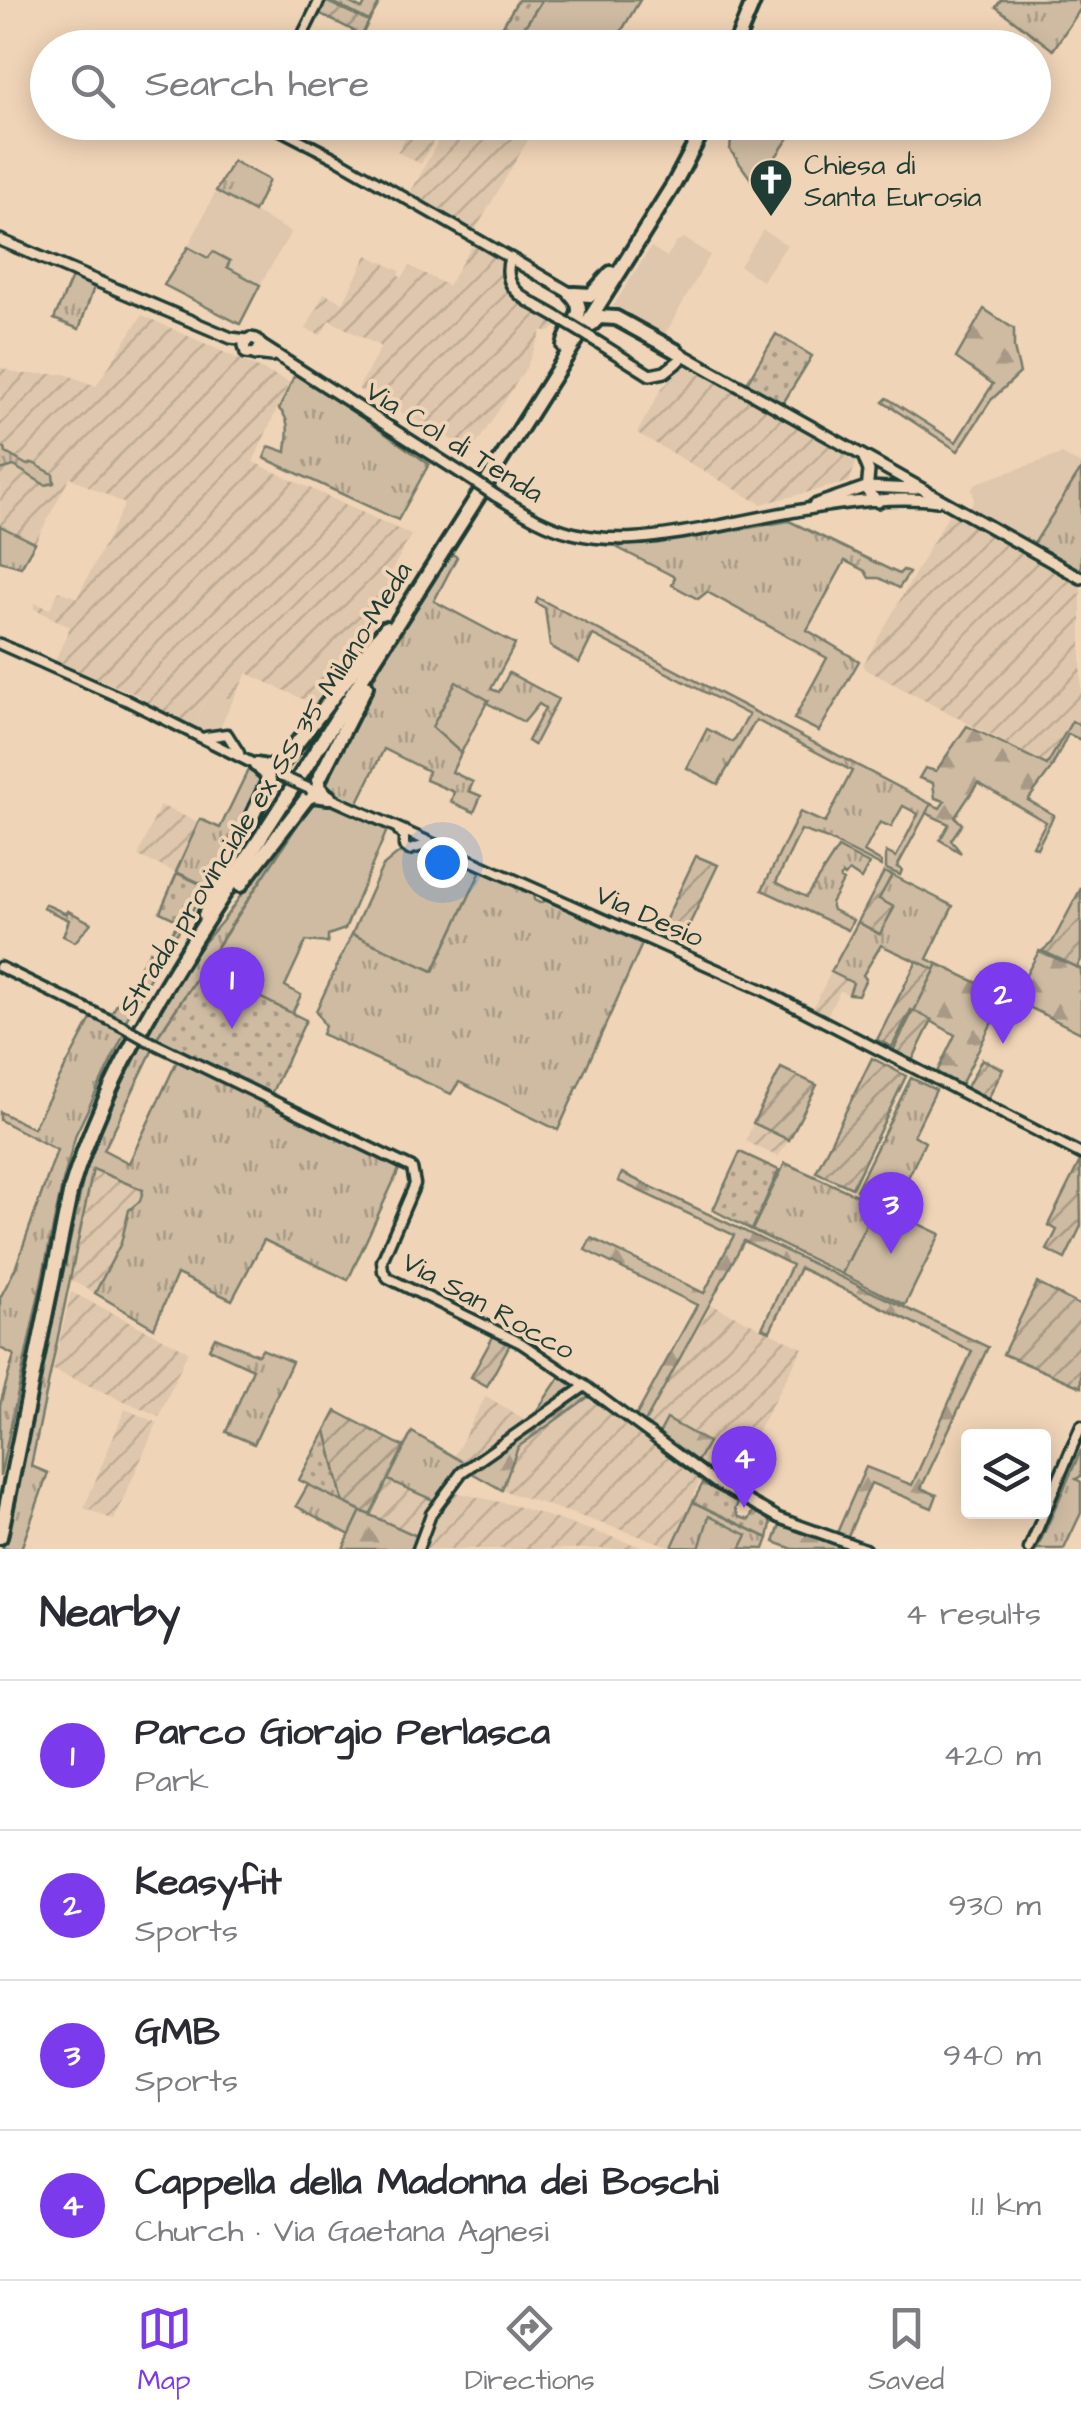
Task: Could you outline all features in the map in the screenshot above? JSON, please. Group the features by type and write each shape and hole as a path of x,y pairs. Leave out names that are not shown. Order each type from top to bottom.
{"highway":[{"path":"743,30 757,0"},
{"path":"748,30 757,0"},
{"name":"Strada provinciale ex SS 35 Milano-Meda","path":"0,1537 72,1190 88,1136 114,1076 192,946 674,184 695,140"},
{"path":"570,293 589,296 617,270 623,274 609,297 616,318"},
{"path":"570,293 579,301 581,310 570,345"},
{"path":"570,345 599,317 616,318 659,340 676,356"},
{"name":"Strada provinciale ex SS 35 Milano-Meda","path":"0,1506 66,1186 81,1135 118,1056 386,628 570,345"},
{"path":"329,797 319,788 318,781 400,620"},
{"path":"256,765 277,769 386,628"},
{"path":"205,915 268,782 266,773 256,765"},
{"path":"192,946 307,798 329,797"}],"main road":[{"name":"Via Col di Tenda","path":"0,240 246,344 256,339 258,350 275,356 550,526 606,539 663,536 797,511 883,501 945,502"},
{"path":"570,293 513,260 508,282 513,290 646,373 658,374 676,356 692,359 1081,578"},
{"path":"863,456 869,471 866,487 870,496 883,501 896,487 886,470"},
{"name":"Via Col di Tenda","path":"797,511 866,487 925,492"}],"street":[{"path":"305,30 320,0"},
{"path":"300,140 513,260"},
{"path":"0,644 200,737 222,741 256,765 406,835 418,834 420,843 412,851 406,849 406,835"},
{"name":"Via Desio","path":"420,843 431,843 763,990 1081,1154"},
{"name":"Via San Rocco","path":"0,968 408,1165 416,1181 383,1257 384,1274 521,1343 585,1386"},
{"path":"418,1549 431,1514 462,1472 585,1386 705,1476 779,1518 865,1549"},
{"path":"1029,1549 1081,1426"}],"shaded area":[{"path":"404,140 434,140 421,164 397,152"},
{"path":"439,140 528,140 473,234 408,197"},
{"path":"216,191 291,232 260,285 227,267 212,253 208,258 188,247"},
{"path":"763,230 787,245 762,281 740,266"},
{"path":"684,238 710,255 664,336 613,306 651,247 667,257 676,242"},
{"path":"474,242 500,261 506,258 505,287 560,323 550,332 542,330 526,368 472,451 358,389 381,347 329,320 321,335 306,329 324,293 343,303 367,255 400,271 398,275 402,278 410,266 448,286"},
{"path":"142,315 289,382 253,462 411,535 391,572 400,583 365,637 313,704 247,673 233,700 210,691 192,729 139,701 140,696 55,661 70,627 33,608 35,603 50,609 59,591 77,598 125,504 70,477 35,543 0,526 0,367 19,374 65,374 96,386"},
{"path":"687,365 707,372 858,458 849,482 761,504 637,433 662,388"},
{"path":"1062,454 1081,465 1081,469 1032,547 968,511 974,500 972,488 979,482"},
{"path":"950,512 1081,584 1081,726 1072,722 1047,765 863,665"},
{"path":"210,691 233,700 218,732 200,733 192,729"},
{"path":"160,805 197,822 175,872 138,856"},
{"path":"831,972 854,983 848,994 840,991 825,1019 811,1012"},
{"path":"753,1123 789,1140 778,1157 746,1141"},
{"path":"93,1169 143,1190 140,1201 129,1210 121,1243 95,1293 70,1280"},
{"path":"71,1292 188,1351 159,1416 53,1370"},
{"path":"712,1305 803,1348 730,1481 691,1463 644,1424"},
{"path":"591,1395 700,1480 672,1547 502,1490 518,1447"},
{"path":"486,1396 529,1422 468,1465 454,1456"},
{"path":"125,1409 157,1423 114,1520 84,1508"},
{"path":"387,1480 435,1501 419,1537 370,1515"},
{"path":"451,1491 513,1505 648,1549 421,1549 433,1515"}],"green space":[{"path":"323,0 369,21 364,30 352,30 317,12"},
{"path":"329,0 344,0 362,9 367,0 381,0 369,21"},
{"path":"518,0 542,0 523,30 502,27"},
{"path":"542,0 640,0 622,30 523,30"},
{"path":"1001,0 1078,0 1081,8 1053,50 1051,30 1026,30 996,7"},
{"path":"731,140 787,140 760,180 753,182 730,150"},
{"path":"233,161 269,180 254,212 216,191"},
{"path":"188,247 208,258 213,252 230,261 227,267 260,285 240,324 164,285"},
{"path":"72,277 94,287 79,329 54,319"},
{"path":"984,309 1014,329 1020,373 991,400 958,451 883,402 887,398 956,442 993,384 956,358"},
{"path":"776,334 812,356 782,405 746,384"},
{"path":"296,372 429,464 398,520 264,458 269,446 286,452 287,423 279,409"},
{"path":"0,448 27,465 33,463 53,474 54,483 45,485 14,466 0,470"},
{"path":"1081,469 1081,576 1032,547"},
{"path":"789,521 899,574 903,570 909,573 899,588 879,578 869,578 865,571 845,561 807,630 859,661 819,731 794,719 827,658 707,592 698,599 672,585 675,577 618,548"},
{"path":"0,526 35,543 21,567 0,561"},
{"path":"450,553 457,557 434,601 515,644 491,689 499,692 509,673 558,699 534,745 528,741 545,708 539,704 524,722 488,701 433,727 461,753 452,772 473,782 469,791 481,796 474,812 451,802 454,792 426,780 428,771 384,749 356,806 326,791 322,781 391,645"},
{"path":"538,598 931,804 897,867 902,870 900,875 886,869 886,852 896,857 918,814 903,806 891,827 880,822 864,852 881,862 881,866 801,830 776,882 806,897 838,848 869,864 861,879 849,871 845,876 842,874 843,881 831,903 833,910 853,920 848,930 762,890 800,812 825,823 852,771 756,720 718,784 687,768 707,729 733,742 749,715 593,635 579,663 550,646 545,608 536,603"},
{"path":"456,682 488,700 461,753 432,727"},
{"path":"1072,721 1081,726 1081,740 1068,734 1051,769 1028,800 1054,815 1037,848 1033,846 1046,822 978,783 955,817 962,824 951,840 961,853 940,840 949,824 926,813 931,804 940,808 945,801 935,798 933,783 919,778 925,768 936,771 967,726 1047,765"},
{"path":"250,766 258,770 264,782 211,888 176,872 200,819 220,828"},
{"path":"315,798 156,1039 144,1033 191,958 224,919 309,800"},
{"path":"315,798 387,830 345,929 328,935 328,943 306,941 285,986 301,995 292,1013 203,969"},
{"path":"431,847 481,871 433,971 352,934 382,867 400,852 415,853"},
{"path":"696,856 718,865 677,950 656,940"},
{"path":"481,871 533,893 534,900 540,903 546,900 642,944 558,1130 459,1082 451,1094 322,1034 325,1026 316,1011 352,934 433,971"},
{"path":"884,872 892,875 879,899 894,907 880,934 858,922"},
{"path":"177,873 207,887 125,1022 111,1014 150,951 162,949 179,921 160,912"},
{"path":"892,875 953,906 927,959 938,964 935,970 881,945 863,975 866,979 858,995 849,994 853,983 831,972 858,922 879,934 894,908 878,899"},
{"path":"1081,888 1081,960 1077,967 1042,951 1052,943"},
{"path":"45,904 91,923 75,942 63,936 69,920 43,908"},
{"path":"1039,951 1081,969 1081,1033 1013,999"},
{"path":"917,961 935,970 914,1011 932,1020 911,1063 892,1053 913,1011 892,1047 877,1040"},
{"path":"938,964 1005,996 961,1085 937,1072 955,1035 914,1011"},
{"path":"203,969 306,1020 272,1092 264,1094 156,1039"},
{"path":"92,1017 125,1032 76,1134 0,1477 0,1405 14,1355 0,1348 0,1298 15,1269 57,1150 0,1120 0,1112 33,1128"},
{"path":"141,1041 154,1047 104,1150 129,1163 177,1061 261,1100 265,1106 280,1109 401,1165 348,1280 264,1240 232,1300 177,1274 154,1328 95,1293 121,1243 129,1210 140,1201 143,1190 93,1169 31,1466 48,1473 21,1549 3,1549 88,1158"},
{"path":"872,1058 906,1076 852,1188 816,1172"},
{"path":"982,1059 1003,1069 987,1101 966,1089"},
{"path":"781,1068 817,1085 789,1140 753,1123"},
{"path":"911,1078 936,1090 914,1135 925,1142 894,1207 856,1190"},
{"path":"740,1152 779,1170 752,1230 713,1210"},
{"path":"1080,1161 1081,1226 1065,1259 1047,1250 1057,1230 1048,1225"},
{"path":"785,1163 876,1204 842,1274 752,1230"},
{"path":"622,1173 988,1347 921,1488 937,1495 932,1508 871,1483 847,1538 836,1535 866,1467 912,1485 972,1351 800,1268 770,1331 762,1328 792,1265 744,1241 644,1424 635,1418 697,1305 585,1250 591,1238 704,1293 734,1235 618,1181"},
{"path":"876,1204 940,1234 905,1305 842,1274"},
{"path":"1037,1283 1081,1306 1081,1387 1003,1354"},
{"path":"494,1335 510,1344 487,1386 471,1377"},
{"path":"215,1337 258,1355 262,1349 292,1362 254,1444 226,1432 253,1369 209,1349"},
{"path":"561,1375 576,1388 529,1422"},
{"path":"587,1392 591,1395 518,1447 502,1490 472,1473 482,1461"},
{"path":"336,1411 404,1447 370,1515 343,1502 326,1430"},
{"path":"667,1419 708,1442 697,1462 659,1434"},
{"path":"326,1430 343,1502 299,1480"},
{"path":"412,1432 468,1465 435,1501 388,1480"},
{"path":"1081,1450 1081,1476 1076,1479 1081,1482 1081,1513 1064,1549 1037,1549"},
{"path":"703,1483 738,1503 735,1509 739,1517 749,1520 754,1510 767,1517 771,1524 768,1538 693,1502"},
{"path":"308,1485 361,1511 350,1535 296,1506"},
{"path":"693,1502 768,1538 764,1549 672,1547"},
{"path":"361,1511 419,1537 415,1549 343,1549"},
{"path":"709,1516 747,1535 740,1549 699,1549"},
{"path":"780,1525 838,1546 837,1549 793,1549 774,1542"}],"place":[{"name":"Chiesa di Santa Eurosia","path":"771,218"},
{"name":"Parco Giorgio Perlasca","path":"232,1029"},
{"name":"Keasyfit","path":"1003,1044"},
{"name":"GMB","path":"891,1254"},
{"name":"Cappella della Madonna dei Boschi","path":"744,1508"}]}
